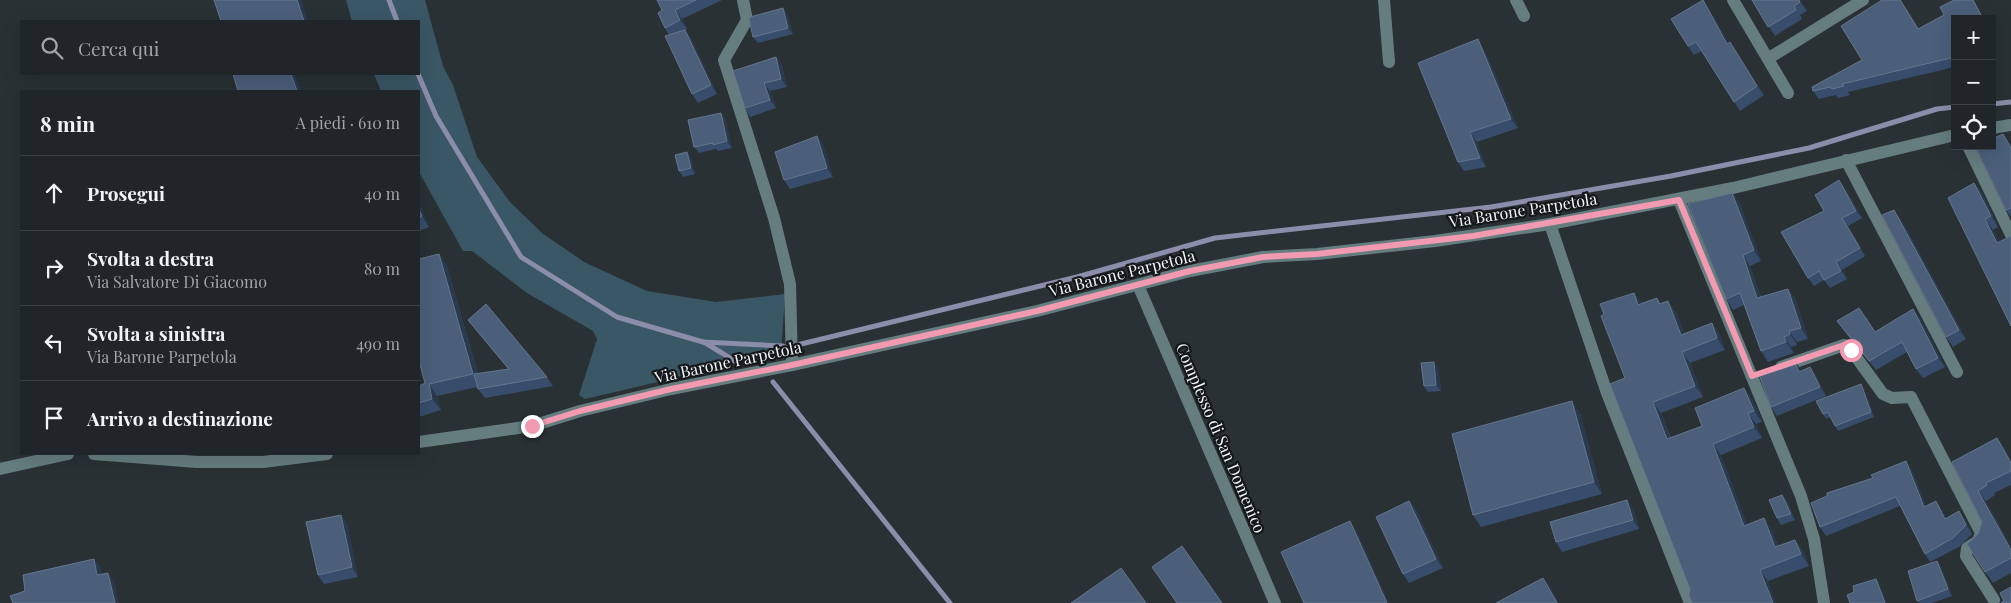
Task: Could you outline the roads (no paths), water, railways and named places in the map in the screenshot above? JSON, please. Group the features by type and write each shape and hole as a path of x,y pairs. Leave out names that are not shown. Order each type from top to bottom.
{"street":[{"path":"743,0 747,20 724,60 774,218 790,284 792,365"},
{"path":"1384,0 1389,62"},
{"path":"1516,0 1524,16"},
{"path":"1733,0 1788,93"},
{"path":"1768,58 1863,0"},
{"path":"1996,127 2011,125"},
{"name":"Via Barone Parpetola","path":"420,442 532,426 580,411 671,389 792,365 1037,311 1190,271 1263,257 1317,254 1435,241 1550,224 1679,200 1951,136"},
{"path":"1970,150 2011,235"},
{"path":"1846,160 1957,372"},
{"path":"1679,200 1761,373 1814,538 1824,603"},
{"path":"1550,224 1606,393 1690,603"},
{"name":"Complesso di San Domenico","path":"1138,285 1275,603"},
{"path":"1761,373 1844,345 1851,350 1883,394 1892,398 1911,397 1981,533 1978,541 1967,548 1966,556 1994,599"},
{"path":"0,469 63,455"},
{"path":"107,455 198,462 263,462 319,455"}],"waterway":[{"path":"389,0 397,20"},
{"path":"418,75 436,116 521,257 617,317 703,342 783,346"},
{"path":"1996,104 2011,102"},
{"path":"797,345 1077,277 1215,238 1491,207 1671,176 1809,148 1937,109 1951,107"},
{"path":"704,342 738,363"},
{"path":"773,382 950,603"}]}
